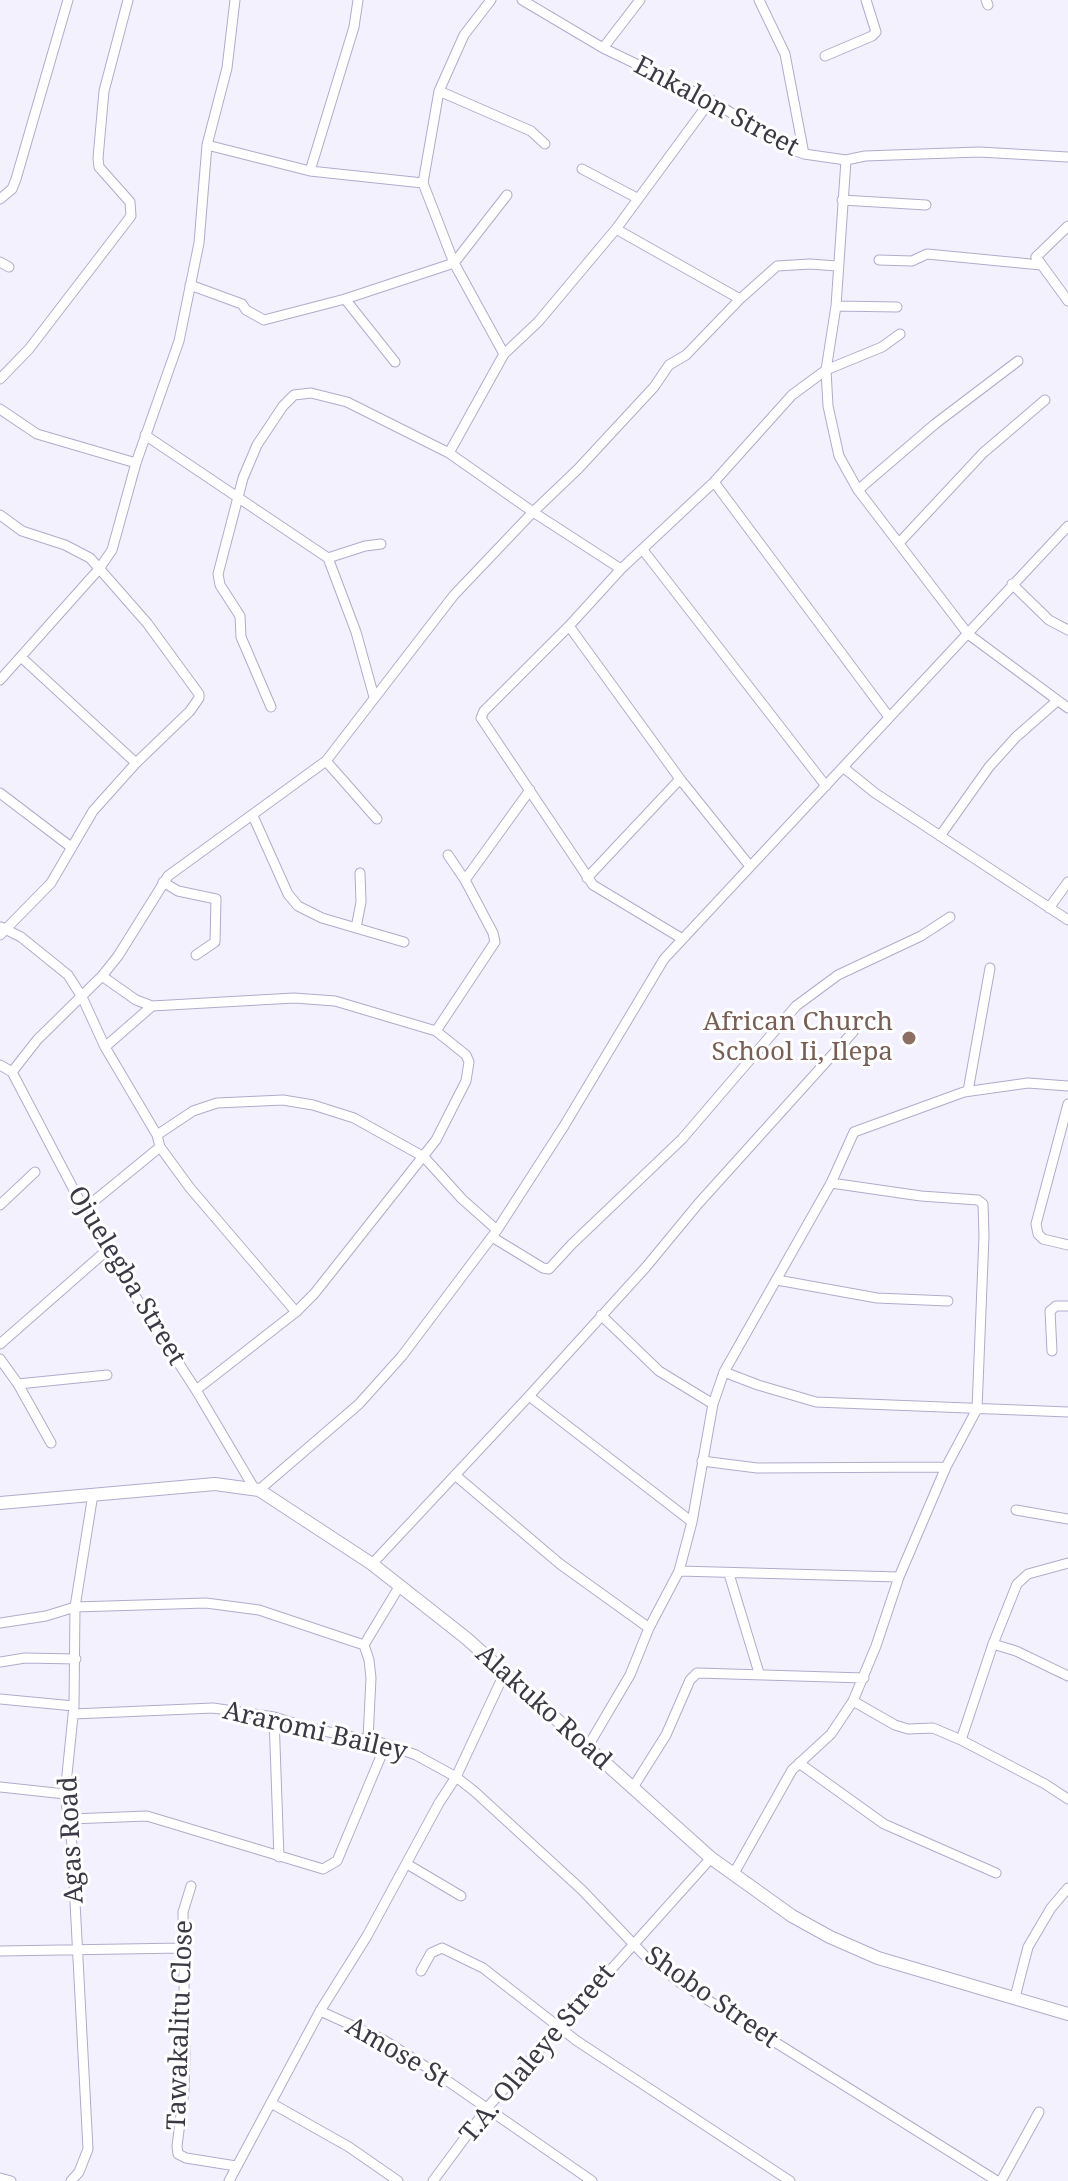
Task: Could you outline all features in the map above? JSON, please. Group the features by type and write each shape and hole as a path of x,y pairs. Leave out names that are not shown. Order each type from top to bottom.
{"main road":[{"name":"Alakuko Road","path":"0,1503 215,1484 257,1489 372,1564 505,1672 711,1858 806,1925 878,1958 1068,2014"}],"street":[{"path":"0,199 6,196 16,179 68,0"},
{"path":"0,379 29,349 131,216 130,202 99,167 98,158 104,91 128,0"},
{"path":"1,676 99,569 112,550 136,463 179,341 199,243 207,145 227,68 235,0"},
{"path":"310,171 354,27 358,0"},
{"path":"491,0 464,35 439,91 423,183 454,263 504,354"},
{"name":"Enkalon Street","path":"522,0 603,48 711,100 781,145 804,154 846,160 865,156 979,152 1068,157"},
{"path":"603,48 640,0"},
{"path":"759,0 785,54 804,154"},
{"path":"825,56 876,32 866,0"},
{"path":"439,91 507,119 531,131 545,144"},
{"path":"449,453 504,354 538,322 616,229 711,100"},
{"path":"207,145 310,171 423,183"},
{"path":"846,160 836,306 826,370 828,406 836,447 858,490 968,634 1068,708"},
{"path":"582,169 637,198"},
{"path":"190,285 242,304 246,310 264,320 345,299 454,263 507,195"},
{"path":"842,200 926,205"},
{"path":"1068,226 1036,257 1068,301"},
{"path":"616,229 740,299"},
{"path":"879,260 912,261 927,254 1041,265"},
{"path":"0,1065 12,1072 37,1040 102,976 118,956 163,882 230,829 253,816 326,761 454,595 596,450 654,387 664,371 686,355 777,266 837,266"},
{"path":"345,299 395,362"},
{"path":"836,306 897,307"},
{"path":"681,938 601,892 587,878 481,718 484,711 621,569 714,482 792,395 826,370 882,347 900,334"},
{"path":"858,490 935,424 1018,361"},
{"path":"271,707 241,637 240,616 220,585 219,562 257,445 294,395 302,392 347,402 449,453 621,569"},
{"path":"899,543 983,453 1045,400"},
{"path":"0,409 37,434 136,463"},
{"path":"145,435 328,558 356,632 374,697"},
{"path":"714,482 889,717"},
{"path":"0,515 22,531 65,545 90,558 147,623 199,694 190,711 136,763 93,811 51,883 2,931 21,937 68,975 105,1047 157,1135 160,1147 190,1188 296,1312"},
{"path":"257,1489 368,1394 402,1356 495,1233 564,1126 664,959 681,938 844,768 1068,526"},
{"path":"328,558 381,544"},
{"path":"643,550 826,786"},
{"path":"1012,584 1049,620 1068,630"},
{"path":"569,626 680,779 749,865"},
{"path":"21,657 136,763"},
{"path":"940,836 989,767 1016,737 1057,701"},
{"path":"326,761 377,819"},
{"path":"844,768 875,793 1068,920"},
{"path":"587,878 680,779"},
{"path":"465,880 530,790"},
{"path":"0,793 71,847"},
{"path":"253,816 288,894 298,906 322,918 404,942"},
{"path":"436,1031 495,942 465,880 448,855"},
{"path":"356,928 361,902 360,873"},
{"path":"163,882 178,891 216,899 215,942 196,955"},
{"path":"1049,908 1068,882"},
{"path":"157,1135 193,1111 217,1103 283,1100 313,1105 354,1118 424,1157 495,1233 543,1268 549,1269 682,1139 796,1006 838,975 921,936 950,917"},
{"path":"968,1091 990,968"},
{"path":"102,976 136,1000 152,1006 314,998 335,1001 436,1031 466,1055 469,1072 436,1140 424,1157 296,1312 196,1390"},
{"path":"105,1047 152,1006"},
{"path":"372,1564 529,1396 853,1032"},
{"name":"Ojuelegba Street","path":"12,1072 106,1251 257,1489"},
{"path":"587,1748 630,1675 649,1628 679,1571 692,1522 713,1404 724,1372 831,1183 854,1132 968,1091 1028,1083 1068,1086"},
{"path":"1068,1104 1036,1224 1038,1234 1043,1239 1068,1245"},
{"path":"83,1210 160,1147"},
{"path":"0,1205 35,1172"},
{"path":"733,1875 783,1784 799,1763 831,1734 853,1701 899,1577 946,1467 977,1409 983,1204 978,1200 831,1183"},
{"path":"0,1344 106,1251"},
{"path":"777,1280 877,1298 948,1301"},
{"path":"1052,1351 1050,1311 1056,1306 1068,1306"},
{"path":"601,1315 659,1371 713,1404"},
{"path":"0,1359 18,1384 51,1443"},
{"path":"724,1372 816,1402 1068,1412"},
{"path":"18,1384 107,1375"},
{"path":"529,1396 692,1522"},
{"path":"702,1461 757,1468 946,1467"},
{"path":"455,1475 560,1564 649,1628"},
{"name":"Agas Road","path":"71,2181 79,2172 88,2149 70,1819 65,1794 74,1710 75,1607 93,1494"},
{"path":"1016,1510 1068,1519"},
{"path":"961,1740 993,1644 1021,1579 1028,1574 1068,1563"},
{"path":"679,1571 899,1577"},
{"path":"729,1574 759,1673"},
{"path":"368,1739 371,1678 364,1645 399,1587"},
{"path":"0,1623 46,1616 75,1607 228,1604 259,1610 364,1645"},
{"path":"993,1644 1016,1651 1068,1676"},
{"path":"0,1662 25,1658 76,1659"},
{"path":"229,2181 320,2011 456,1777 505,1672"},
{"path":"632,1789 666,1735 694,1675 700,1672 864,1678"},
{"name":"Araromi Bailey","path":"0,1699 74,1710 197,1707 274,1717 386,1744 416,1755 456,1777"},
{"path":"853,1701 895,1725 908,1729 933,1728 961,1740 1068,1799"},
{"path":"274,1717 279,1857"},
{"path":"70,1819 147,1816 316,1868 330,1866 337,1861 386,1744"},
{"path":"799,1763 884,1824 996,1873"},
{"name":"Shobo Street","path":"456,1777 527,1838 632,1943 679,1982 999,2181"},
{"path":"0,1787 65,1794"},
{"name":"T.A. Olaleye Street","path":"433,2181 487,2108 711,1858"},
{"path":"407,1864 461,1896"},
{"name":"Tawakalitu Close","path":"191,1886 183,1912 185,2053 178,2154 236,2166"},
{"path":"1015,1997 1028,1947 1051,1908 1068,1888"},
{"path":"0,1951 183,1948"},
{"path":"421,1971 436,1949 449,1950 500,1978 560,2027 790,2181"},
{"name":"Amose St","path":"320,2011 382,2039 592,2181"},
{"path":"271,2103 349,2147 398,2181"},
{"path":"999,2181 1039,2112"},
{"path":"0,2178 11,2181"}],"place":[{"name":"African Church School Ii, Ilepa","path":"909,1038"}]}
